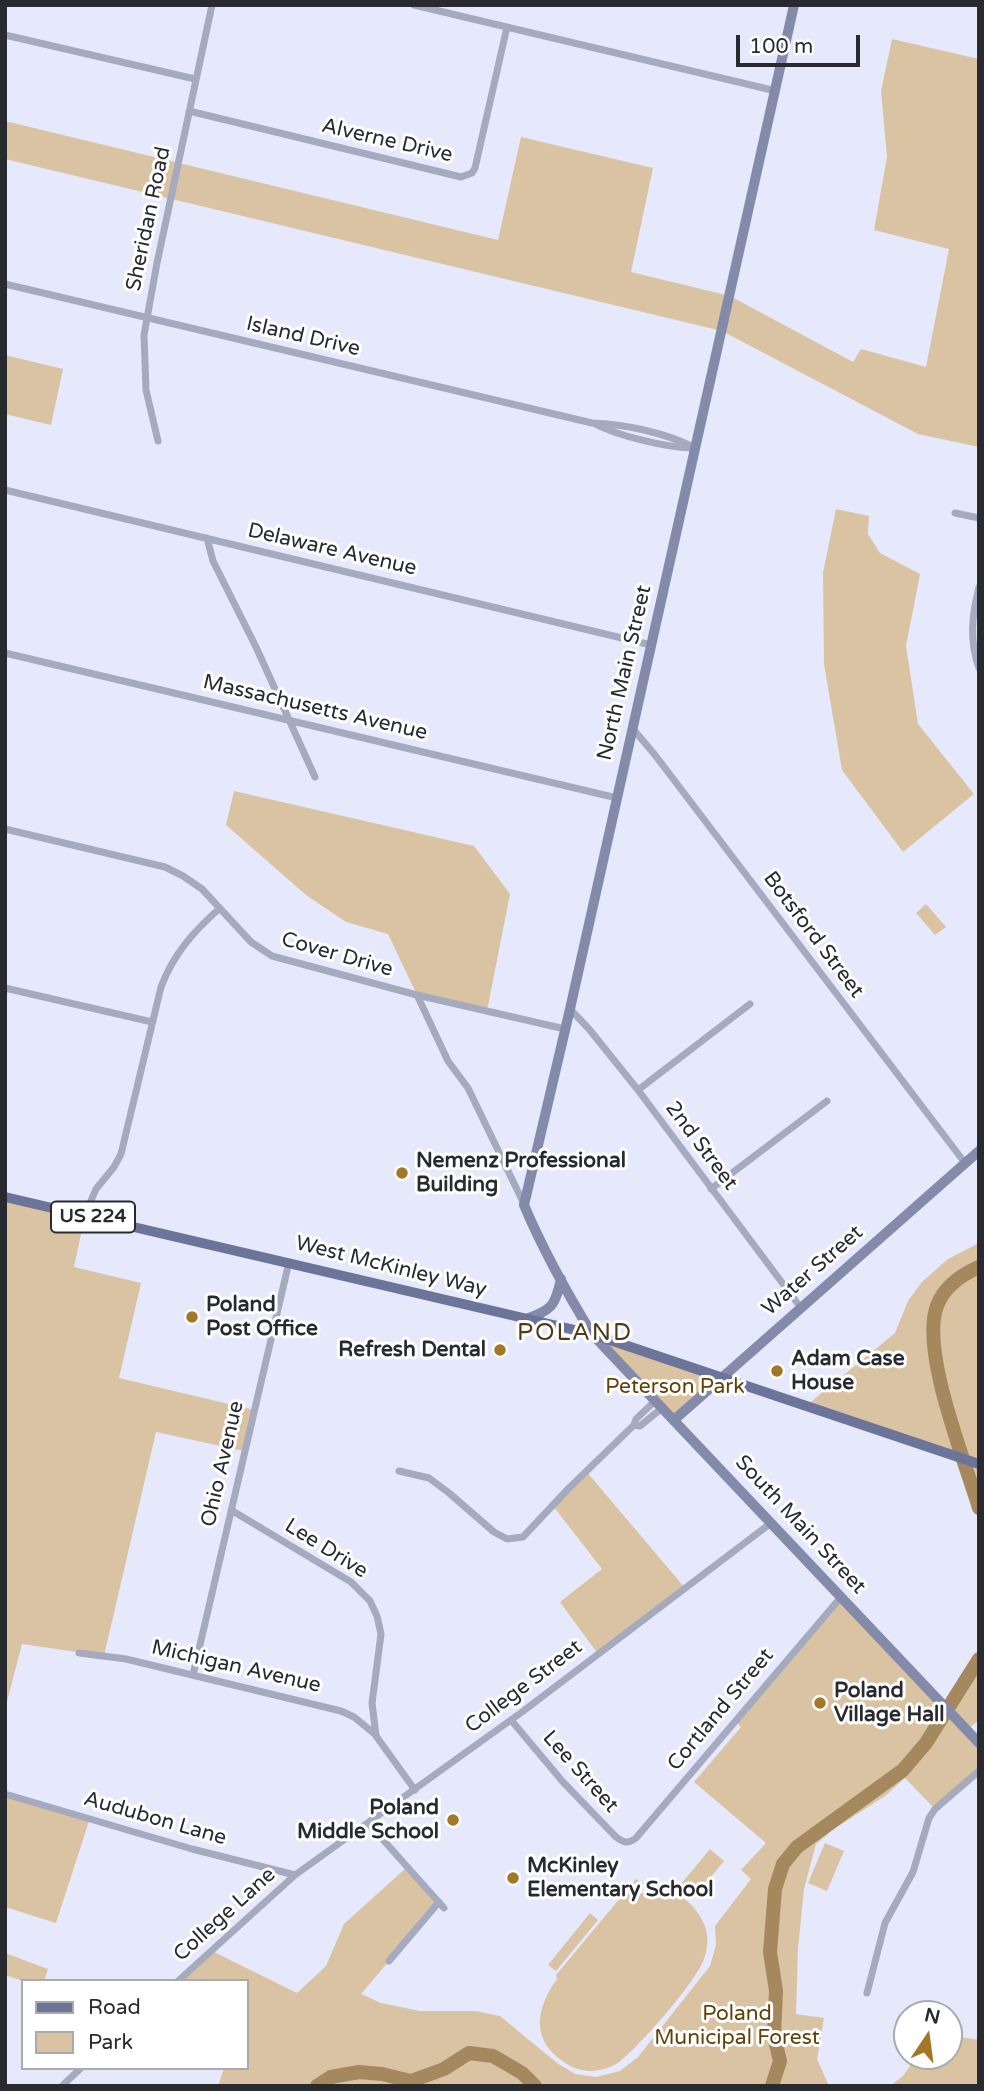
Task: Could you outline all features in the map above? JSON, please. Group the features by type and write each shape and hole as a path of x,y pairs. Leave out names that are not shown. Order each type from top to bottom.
{"main road":[{"name":"North Main Street","path":"524,1205 794,5"},
{"name":"Water Street","path":"674,1420 979,1152"},
{"name":"US 224","path":"5,1196 85,1215"},
{"path":"524,1205 561,1279 593,1334"},
{"name":"West McKinley Way","path":"85,1215 593,1334"},
{"path":"526,1319 553,1305 561,1279"},
{"name":"US 224","path":"593,1334 979,1464"},
{"name":"South Main Street","path":"593,1334 979,1743"}],"street":[{"name":"Sheridan Road","path":"158,441 144,377 146,318 212,5"},
{"path":"414,5 776,91"},
{"name":"Alverne Drive","path":"189,111 461,177 467,176 475,168 507,27"},
{"path":"5,35 195,79"},
{"name":"Island Drive","path":"5,284 592,423 610,423 680,440 695,448"},
{"name":"Delaware Avenue","path":"5,490 651,645"},
{"path":"955,513 979,518"},
{"path":"207,538 213,561 256,647 315,777"},
{"path":"979,587 972,618 972,637 979,668"},
{"name":"Massachusetts Avenue","path":"5,653 617,798"},
{"name":"Botsford Street","path":"632,729 655,755 964,1163"},
{"name":"Cover Drive","path":"5,829 165,867 193,882 251,942 272,956 417,995 565,1029"},
{"path":"85,1215 96,1189 121,1154 161,987 174,959 194,932 220,908"},
{"path":"5,988 152,1022"},
{"path":"417,995 448,1061 468,1088 524,1205"},
{"path":"638,1090 750,1004"},
{"name":"2nd Street","path":"570,1009 638,1090 801,1308"},
{"path":"711,1189 827,1101"},
{"name":"Ohio Avenue","path":"193,1675 289,1262"},
{"path":"399,1471 429,1478 494,1532 507,1539 523,1537 634,1425 636,1419 659,1404"},
{"name":"Lee Drive","path":"231,1510 351,1582 370,1601 381,1634 372,1703 376,1736 415,1790"},
{"name":"College Street","path":"295,1875 511,1720 771,1523"},
{"name":"Cortland Street","path":"625,1843 632,1842 638,1836 841,1597"},
{"name":"Michigan Avenue","path":"79,1653 126,1659 341,1711 354,1717 376,1736"},
{"name":"Lee Street","path":"511,1720 562,1782 625,1843"},
{"path":"867,1993 884,1923 913,1872 929,1818 935,1809 979,1771"},
{"name":"Audubon Lane","path":"5,1794 192,1849 295,1875"},
{"path":"369,1824 441,1905 389,1961"},
{"name":"College Lane","path":"180,1979 295,1875"},
{"path":"62,2086 79,2070"}],"green space":[{"path":"892,39 979,59 979,447 918,434 722,331 5,159 5,121 498,240 521,137 653,168 631,272 730,296 853,362 861,349 926,367 949,249 874,230 887,157 881,91"},
{"path":"5,355 63,369 51,425 5,414"},
{"path":"836,509 869,516 868,534 880,553 920,574 906,646 918,724 974,794 903,852 842,770 824,664 823,573"},
{"path":"234,791 474,846 510,894 487,1011 417,995 388,934 346,922 306,895 226,825"},
{"path":"926,904 946,927 935,935 916,913"},
{"path":"5,1197 85,1215 74,1267 141,1283 119,1378 254,1410 244,1451 156,1432 104,1656 22,1644 6,1705"},
{"path":"979,1243 979,1508 964,1459 806,1406 895,1333 908,1301 922,1282 948,1259"},
{"name":"Peterson Park","path":"592,1334 721,1378 674,1420"},
{"path":"586,1471 685,1588 598,1654 560,1602 602,1569 553,1506"},
{"name":"Poland Municipal Forest","path":"841,1597 947,1708 979,1659 979,1720 967,1730 979,1743 979,1780 974,1775 935,1809 905,1778 885,1796 816,1844 804,1889 798,1948 796,2014 824,2018 817,2059 829,2086 218,2086 223,2070 248,2070 248,1979 180,1979 210,1950 297,1993 326,1966 344,1924 407,1867 439,1902 361,1994 381,2003 420,2011 476,2011 500,2016 557,2063 575,2074 596,2077 620,2071 638,2057 710,1966 716,1945 715,1926 751,1879 741,1870 766,1843 694,1782 741,1727 735,1721"},
{"path":"5,1794 90,1818 56,1923 5,1907"},
{"path":"825,1843 844,1851 827,1891 808,1883"},
{"path":"710,1849 724,1861 702,1888 689,1890 681,1884"},
{"path":"636,1879 644,1884 637,1894 674,1894 695,1909 706,1928 706,1954 679,1998 628,2054 607,2068 580,2070 564,2062 546,2044 540,2023 544,2001 557,1979 556,1975"},
{"path":"590,1913 598,1920 556,1971 548,1965"},
{"path":"5,1953 48,1969 45,1979 21,1980 5,1975"},
{"path":"963,2037 979,2040 979,2086 890,2086 907,2070 963,2070"}],"waterway":[{"path":"979,1267 960,1278 944,1293 937,1306 933,1325 934,1350 946,1406 979,1508"},
{"path":"772,2086 780,2061 774,2036 776,1991 770,1952 775,1889 783,1864 797,1847 903,1770 926,1743 979,1659"},
{"path":"317,2086 331,2077 359,2072 411,2081 444,2069 469,2053 493,2056 522,2073 535,2086"}],"place":[{"name":"Nemenz Professional Building","path":"402,1173"},
{"name":"Poland Post Office","path":"192,1317"},
{"name":"Refresh Dental","path":"500,1350"},
{"name":"Adam Case House","path":"777,1371"},
{"name":"Poland Village Hall","path":"820,1703"},
{"name":"Poland Middle School","path":"453,1820"},
{"name":"McKinley Elementary School","path":"513,1878"}],"district":[{"name":"POLAND","path":"575,1334"}]}
